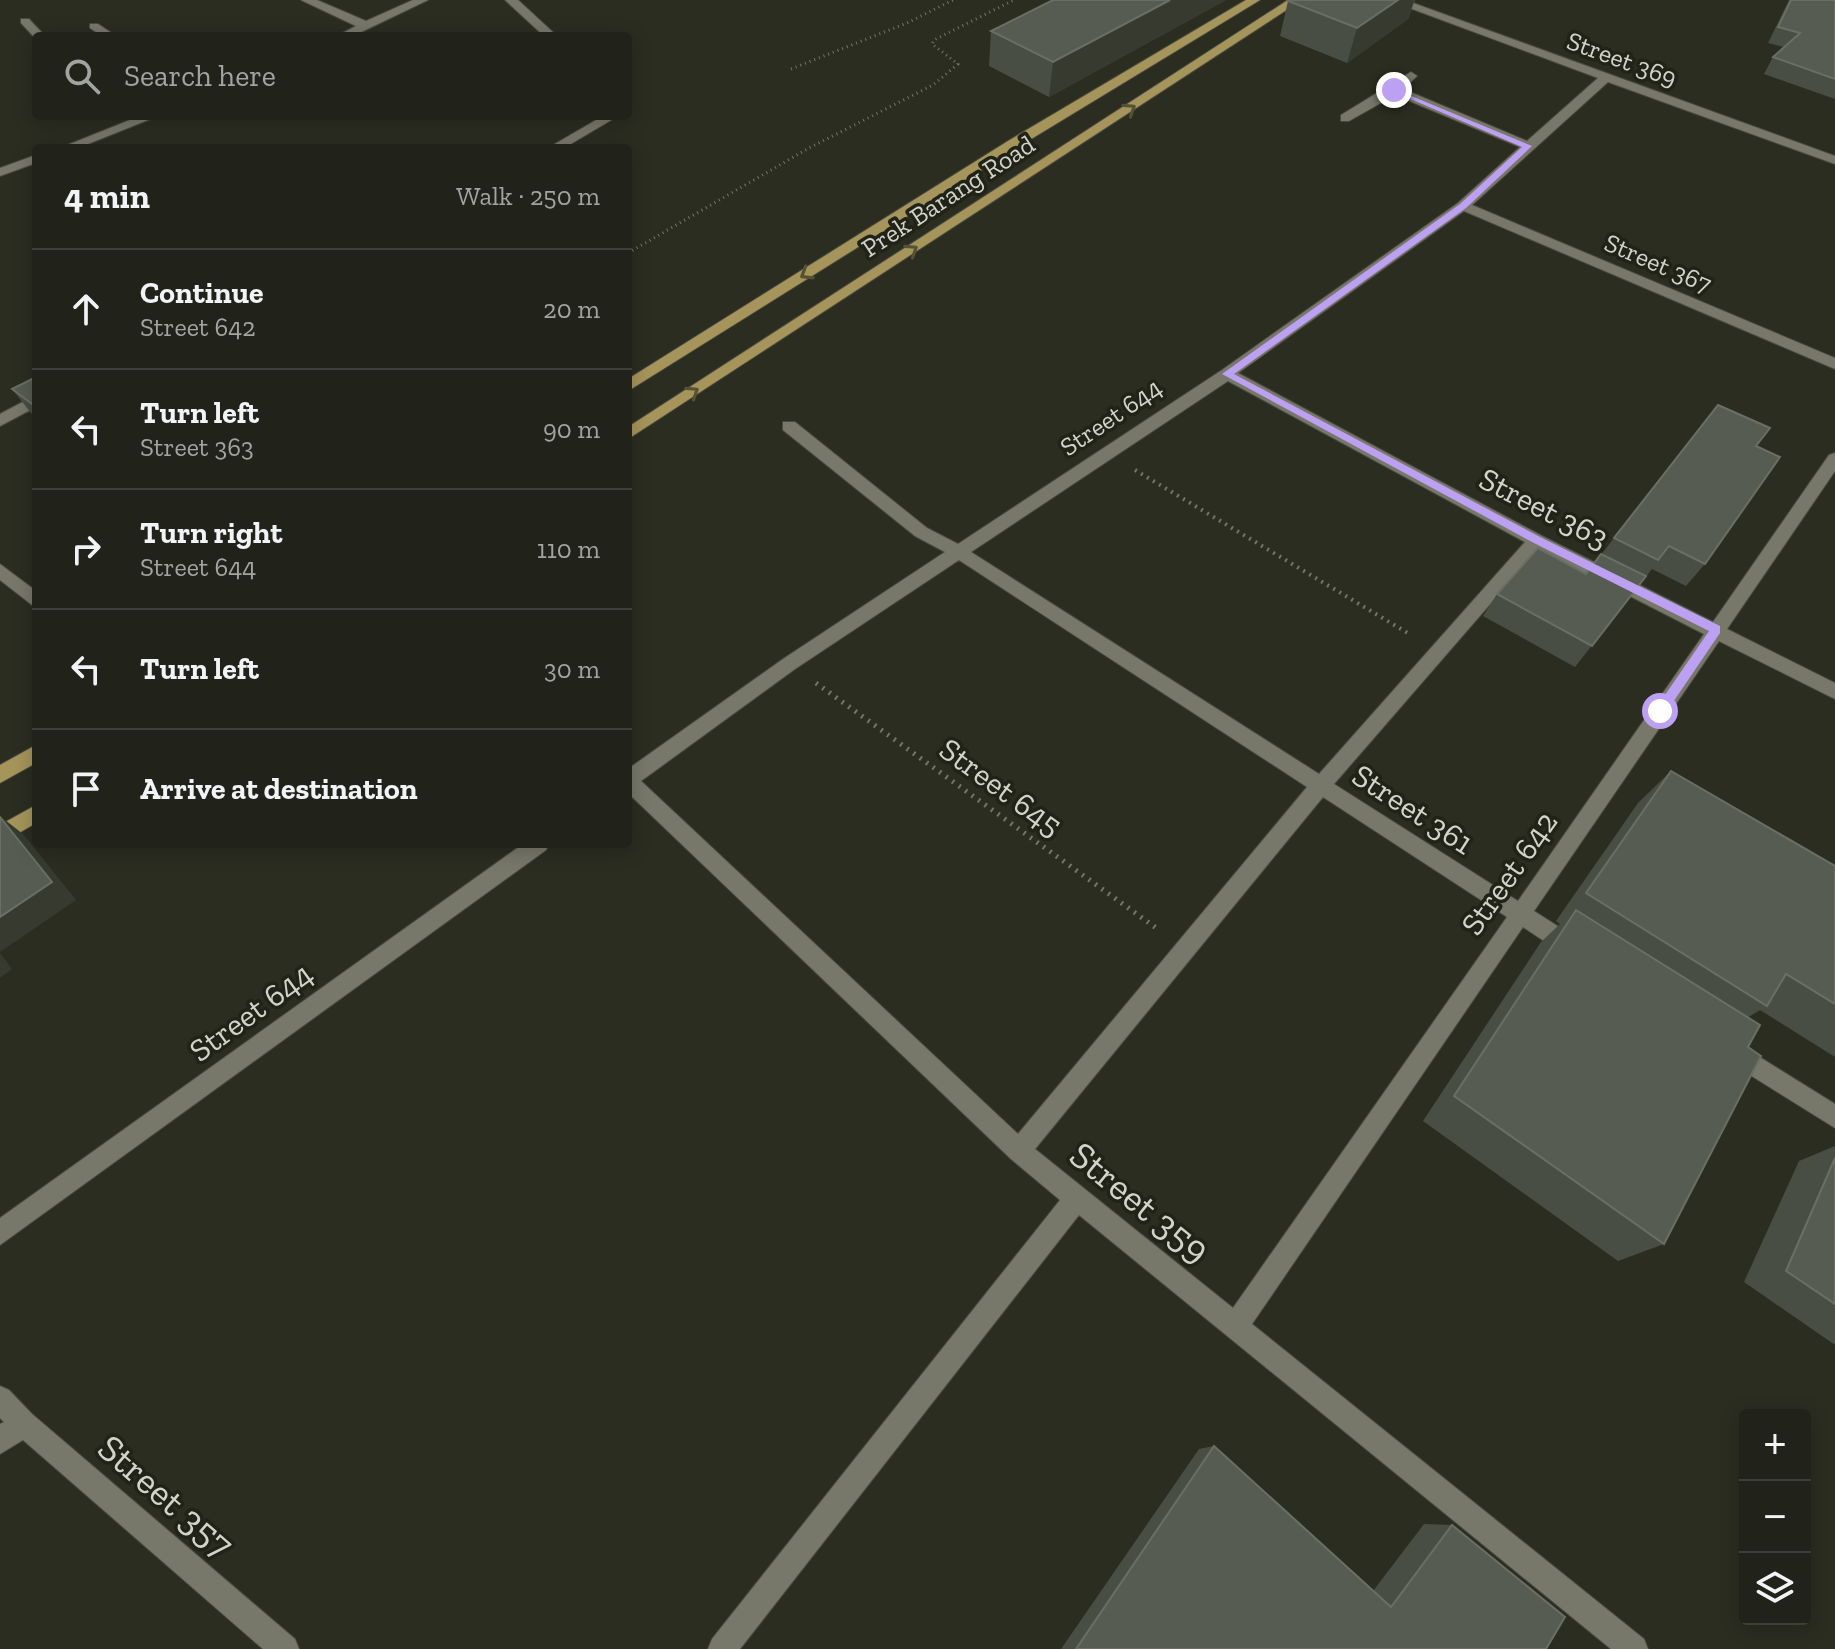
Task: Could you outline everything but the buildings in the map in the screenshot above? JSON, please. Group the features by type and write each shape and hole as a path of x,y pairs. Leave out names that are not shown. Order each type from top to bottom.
{"main road":[{"name":"Prek Barang Road","path":"632,383 1013,144 1254,0"},
{"name":"Prek Barang Road","path":"632,431 1296,0"},
{"path":"0,775 32,755"},
{"path":"0,835 32,815"}],"street":[{"path":"307,0 367,26"},
{"path":"353,32 422,0"},
{"path":"511,0 547,32"},
{"name":"Street 369","path":"1394,0 1835,160"},
{"path":"25,21 35,32"},
{"path":"94,26 104,32"},
{"path":"1345,118 1394,90 1411,76"},
{"name":"Street 644","path":"632,777 789,664 1227,374 1463,206 1606,77"},
{"path":"1394,90 1528,146"},
{"path":"77,144 141,120"},
{"path":"561,144 605,120"},
{"path":"0,172 32,160"},
{"name":"Street 367","path":"1463,206 1835,364"},
{"name":"Street 363","path":"1227,374 1536,540 1835,692"},
{"path":"0,421 32,402"},
{"name":"Street 361","path":"789,426 921,532 959,552 1586,956"},
{"name":"Street 642","path":"1236,1325 1835,459"},
{"path":"1019,1151 1321,785 1536,540"},
{"path":"0,570 32,598"},
{"name":"Street 359","path":"632,784 1019,1151 1634,1649"},
{"name":"Street 644","path":"0,1233 533,848"},
{"path":"1717,1041 1835,1117"},
{"path":"722,1649 1077,1198"},
{"name":"Street 357","path":"0,1399 23,1423 285,1649"},
{"path":"0,1441 23,1423"}],"path":[{"path":"791,69 907,23 953,0"},
{"path":"632,251 809,148 933,85 958,64 932,44 934,40 1014,0"},
{"path":"1106,454 1295,563 1302,571 1439,652"},
{"name":"Street 645","path":"789,664 1185,949"}],"route":[{"path":"1394,90 1528,146 1463,206 1227,374 1536,540 1716,630 1660,711"}]}
